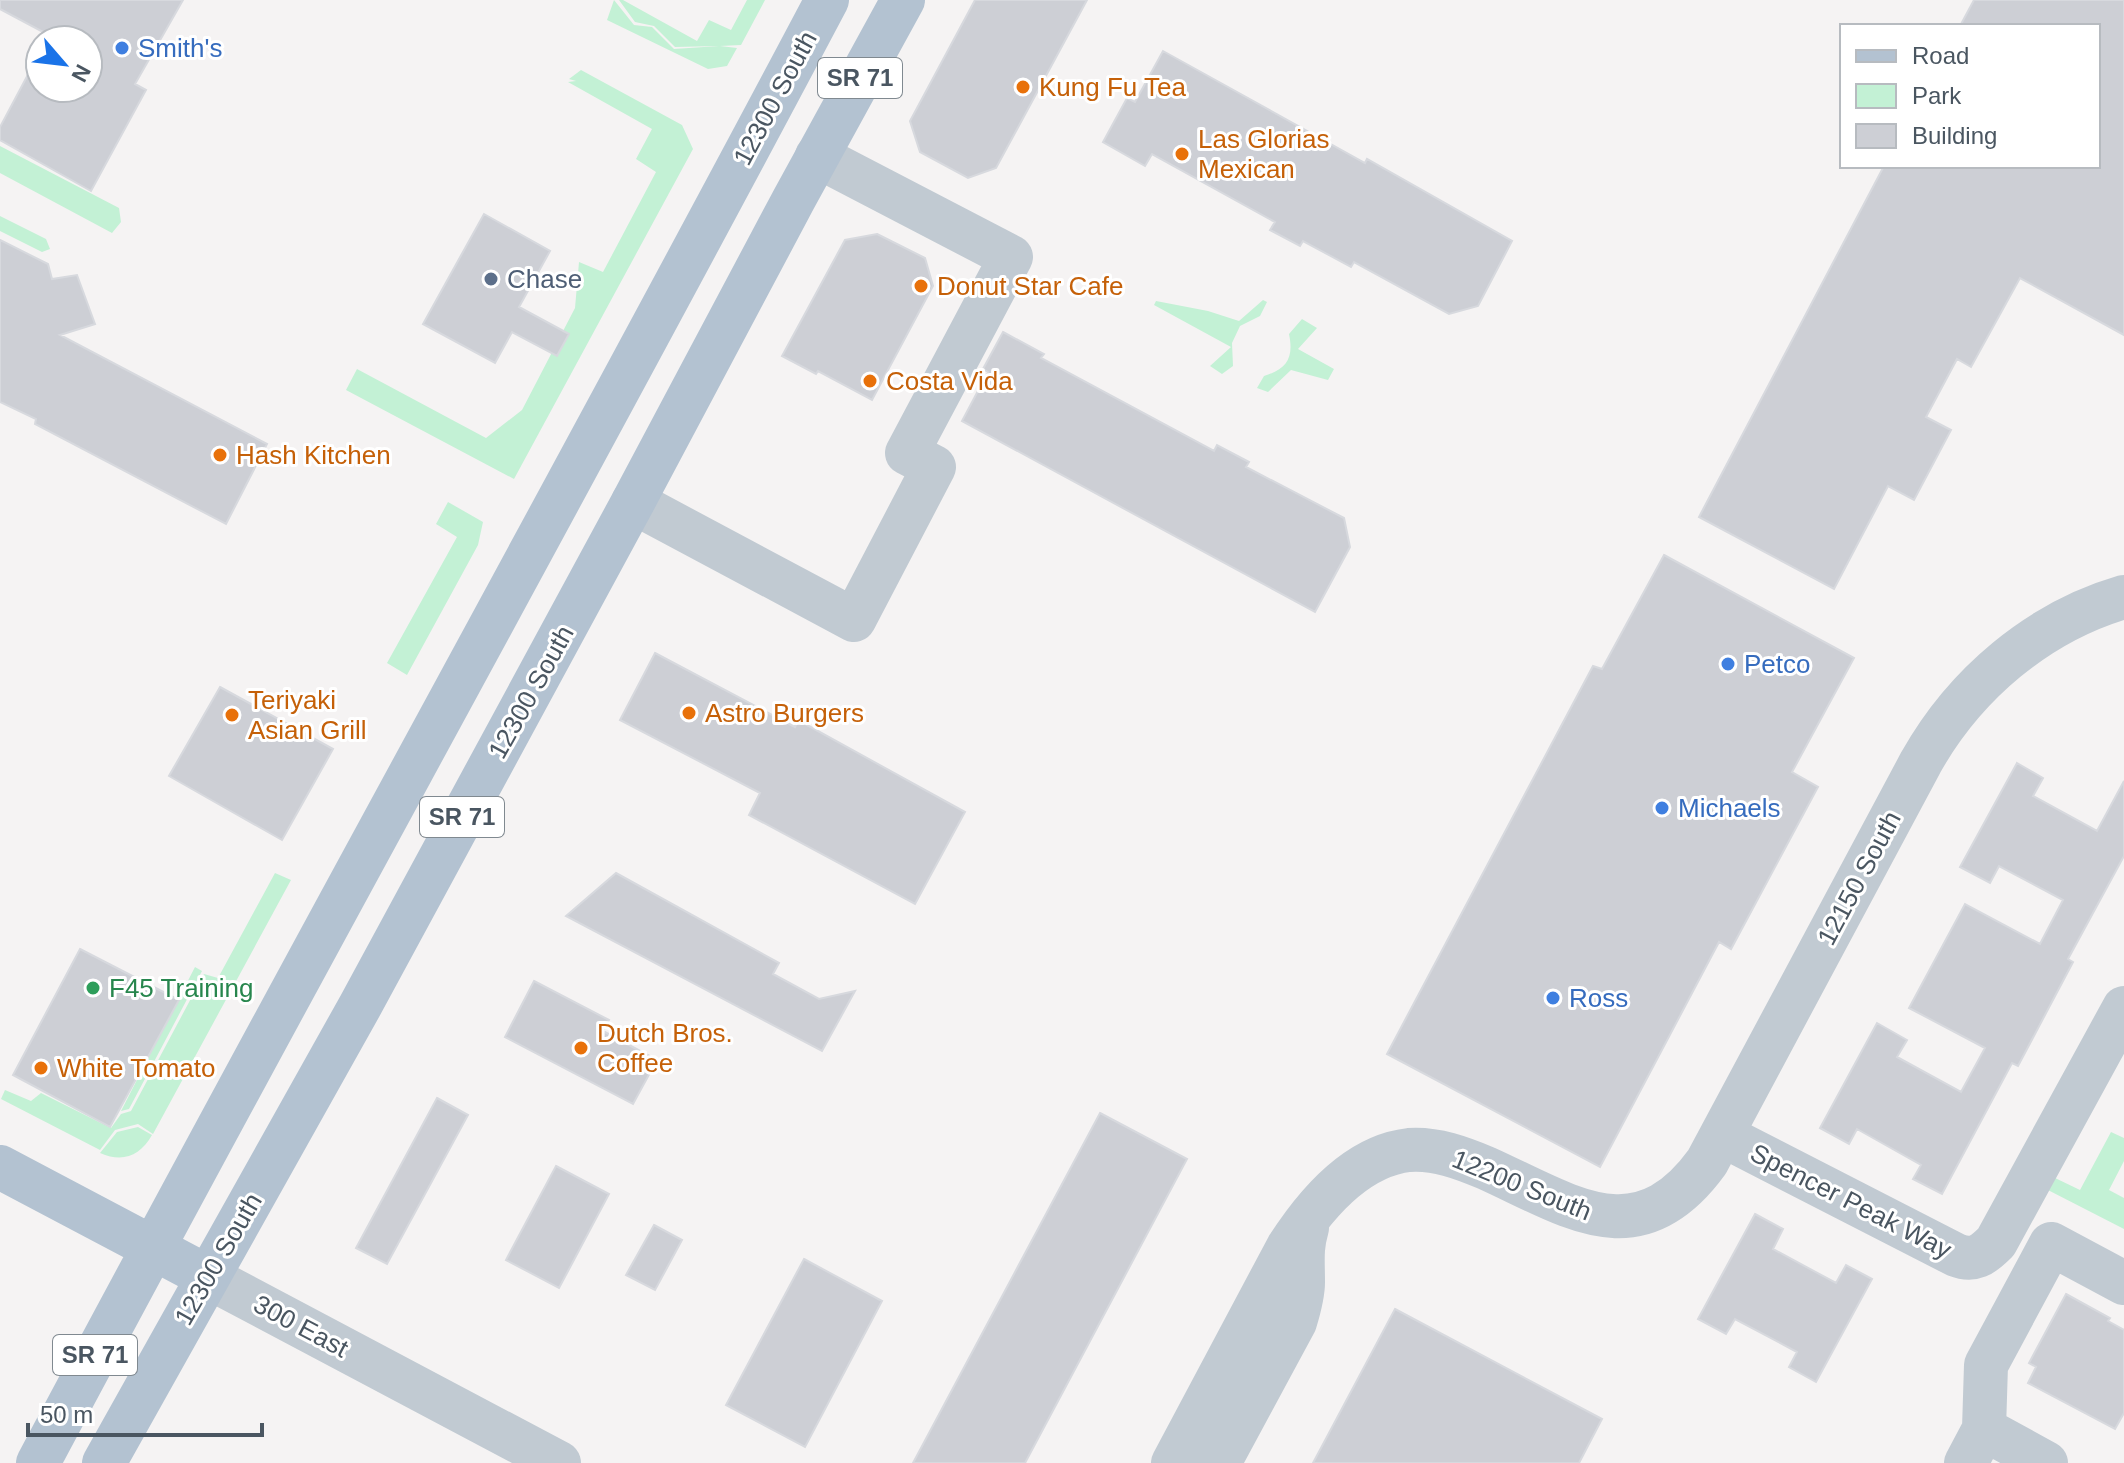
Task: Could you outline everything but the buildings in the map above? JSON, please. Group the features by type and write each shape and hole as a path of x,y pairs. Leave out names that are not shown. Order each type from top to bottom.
{"main road":[{"name":"12300 South","path":"38,1463 827,0"},
{"name":"12300 South","path":"104,1463 297,1121 903,0"},
{"name":"300 East","path":"0,1167 208,1277"}],"street":[{"path":"633,502 854,620 861,607 934,467 907,453 1011,257 817,156"},
{"name":"12150 South","path":"1649,1211 1667,1203 1690,1184 1707,1162 1921,762 1961,703 2030,642 2071,618 2124,597"},
{"name":"Spencer Peak Way","path":"1722,1135 1956,1255 1976,1259 1996,1242 2124,1008"},
{"name":"12200 South","path":"1173,1463 1288,1247 1334,1189 1373,1161 1410,1150 1429,1150 1469,1161 1592,1215 1622,1217 1649,1211"},
{"name":"12200 South","path":"1219,1463 1295,1322 1303,1283 1303,1244 1317,1207"},
{"path":"2046,1463 1975,1446 1986,1365 2051,1244 2124,1283"},
{"name":"300 East","path":"208,1277 559,1463"}],"green space":[{"path":"614,0 634,25 652,27 674,49 719,46 675,47 654,26 635,22 619,0 697,41 709,20 731,30 747,0 765,0 741,45 720,46 737,48 727,66 708,69 607,20"},
{"path":"581,70 682,125 693,149 514,479 346,390 357,369 486,438 522,410 575,308 579,262 603,272 656,172 636,159 652,129 568,82 576,81 569,79"},
{"path":"0,146 119,208 121,222 112,233 0,173"},
{"path":"0,216 46,239 50,249 42,252 0,231"},
{"path":"1263,300 1267,302 1260,316 1240,326 1232,343 1233,366 1222,374 1210,366 1231,347 1154,305 1156,301 1208,311 1239,321"},
{"path":"1302,319 1317,328 1298,349 1334,369 1328,380 1291,370 1268,392 1257,388 1264,376 1278,370 1287,361 1289,334"},
{"path":"448,502 483,522 478,545 407,675 387,663 457,537 436,524"},
{"path":"275,873 291,880 153,1134 138,1124 115,1130 100,1150 1,1099 5,1090 31,1101 41,1093 111,1128 121,1114 131,1111 204,974 218,978"},
{"path":"195,967 202,971 129,1109 121,1111"},
{"path":"138,1127 152,1135 136,1153 116,1157 100,1153 117,1132"},
{"path":"2111,1132 2124,1138 2124,1161 2109,1190 2124,1198 2124,1229 2044,1188 2053,1177 2080,1190"}],"place":[{"name":"Smith's","path":"122,48"},
{"name":"Kung Fu Tea","path":"1023,87"},
{"name":"Las Glorias Mexican","path":"1182,154"},
{"name":"Chase","path":"491,279"},
{"name":"Donut Star Cafe","path":"921,286"},
{"name":"Costa Vida","path":"870,381"},
{"name":"Hash Kitchen","path":"220,455"},
{"name":"Petco","path":"1728,664"},
{"name":"Astro Burgers","path":"689,713"},
{"name":"Teriyaki Asian Grill","path":"232,715"},
{"name":"Michaels","path":"1662,808"},
{"name":"F45 Training","path":"93,988"},
{"name":"Ross","path":"1553,998"},
{"name":"Dutch Bros. Coffee","path":"581,1048"},
{"name":"White Tomato","path":"41,1068"}]}
